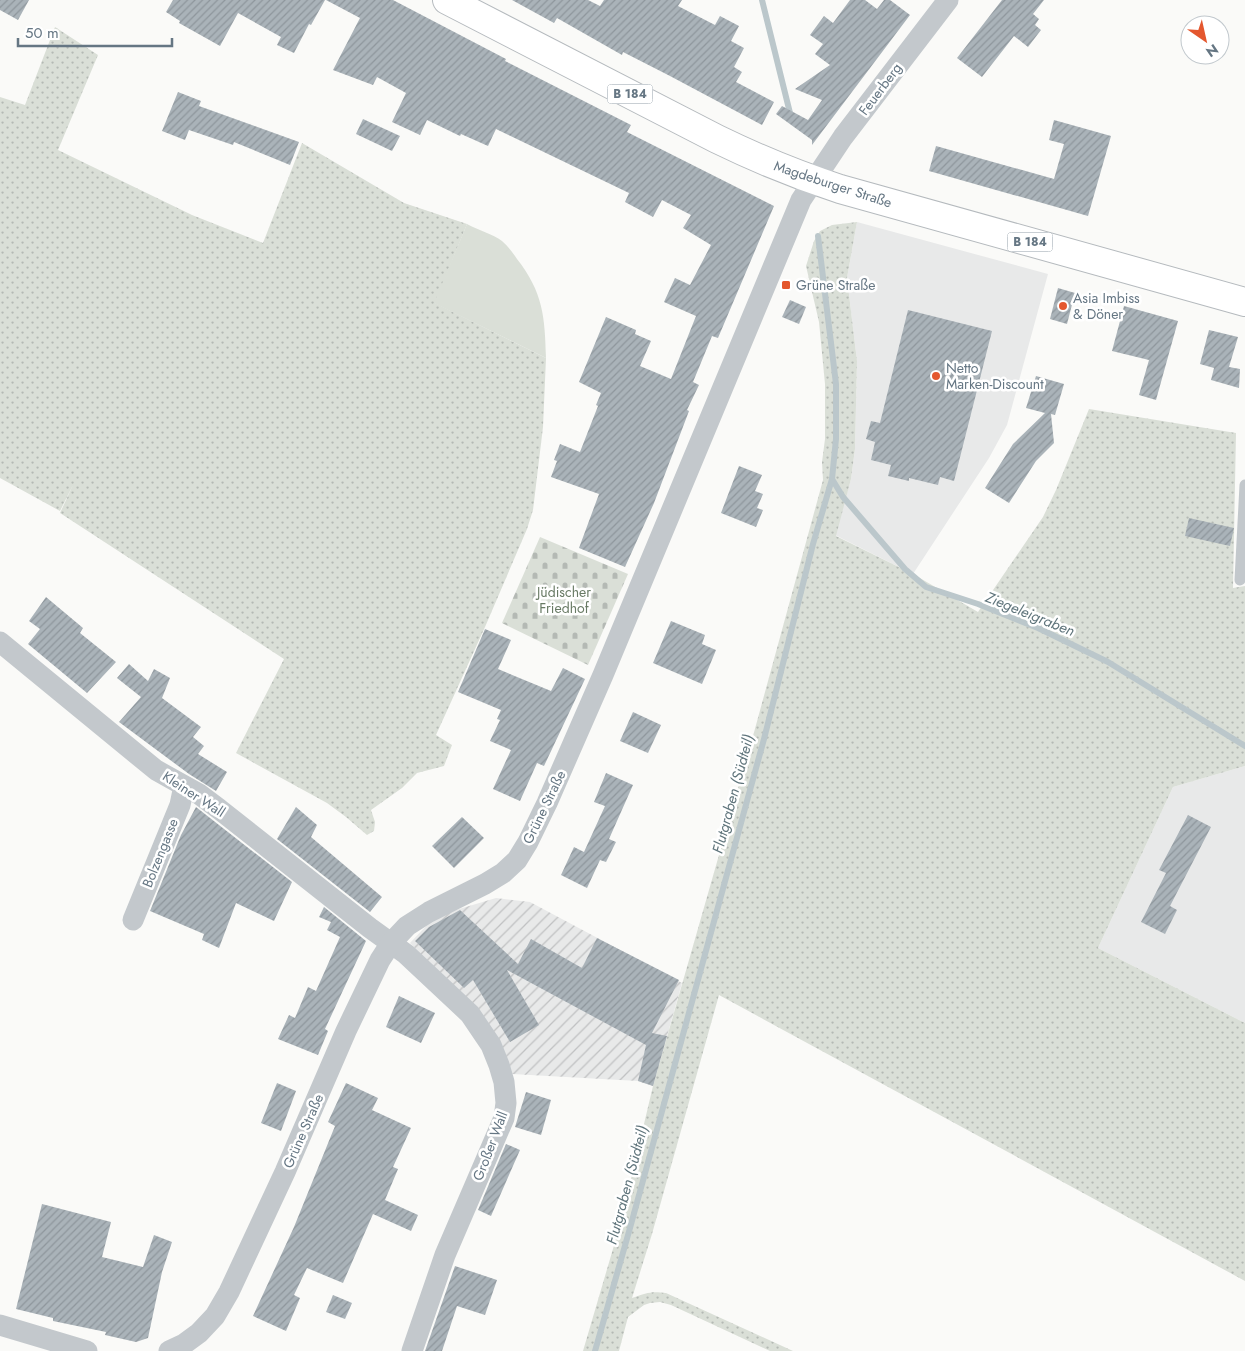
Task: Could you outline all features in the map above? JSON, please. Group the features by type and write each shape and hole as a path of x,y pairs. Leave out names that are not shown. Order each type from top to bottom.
{"main road":[{"name":"Magdeburger Straße","path":"447,0 762,161 816,181 868,197 1245,302"}],"street":[{"name":"Feuerberg","path":"816,181 843,137 948,0"},
{"name":"Grüne Straße","path":"170,1351 199,1334 215,1316 229,1292 346,1031 380,960 391,943 407,926 429,912 503,873 517,860 528,842 548,803 603,675 801,200 816,181"},
{"name":"Kleiner Wall","path":"0,642 156,770 199,794 391,943"},
{"name":"Bolzengasse","path":"133,920 180,805 184,786"},
{"name":"Großer Wall","path":"391,943 406,954 470,1014 481,1028 492,1045 500,1065 506,1103 504,1118 445,1255 412,1351"},
{"path":"0,1325 86,1351"}],"lane":[{"path":"1240,580 1245,485"}],"shaded area":[{"path":"857,222 1048,274 1007,425 989,458 913,574 835,535 851,479 855,449 857,361 847,278"},
{"path":"1245,766 1245,1023 1098,948 1173,787"},
{"path":"496,898 530,902 682,983 653,1086 638,1081 512,1074 475,1011 410,943 439,915"}],"green space":[{"path":"55,27 98,55 58,150 192,215 263,243 302,143 404,203 467,224 435,303 546,358 543,427 533,510 527,529 485,627 436,735 452,745 444,766 417,773 402,788 371,810 375,822 374,831 367,835 327,803 236,753 284,659 60,513 73,485 60,511 0,478 0,97 25,105"},
{"path":"857,222 847,278 857,361 855,449 851,479 836,536 913,574 978,612 1043,517 1089,409 1236,433 1233,588 1245,586 1245,766 1173,787 1098,948 1245,1023 1245,1281 719,995 652,1234 632,1298 649,1293 666,1293 793,1351 770,1351 671,1305 660,1302 644,1305 628,1317 619,1351 583,1351 620,1225 653,1086 753,736 823,480 825,384 819,322 806,266 814,241 820,231 832,225"},
{"path":"467,224 502,241 526,271 541,306 545,330 546,358 434,303"},
{"name":"Jüdischer Friedhof","path":"540,537 628,574 588,665 502,623"}],"building":[{"path":"0,0 29,0 18,20 0,10"},
{"path":"173,0 325,0 311,25 309,24 294,53 277,45 281,37 238,13 220,46 179,23 180,21 166,12"},
{"path":"326,0 393,0 506,59 505,61 631,125 627,132 774,206 718,338 712,336 693,382 699,385 687,410 689,411 654,503 625,567 579,548 599,494 551,477 557,461 554,460 560,444 580,452 598,406 596,405 601,393 579,382 606,317 636,330 635,334 651,341 640,366 671,379 696,316 664,302 675,278 690,285 711,245 683,228 691,215 662,200 653,217 625,202 629,193 496,129 488,146 461,134 460,136 427,120 420,135 392,122 406,93 377,77 373,85 333,70 360,18"},
{"path":"512,0 588,0 600,6 604,0 682,0 678,6 715,25 720,16 739,26 731,41 744,48 734,67 742,72 736,82 774,102 762,125 623,52 622,55 557,18 554,23"},
{"path":"850,0 865,0 877,9 884,0 890,0 910,15 812,145 812,140 776,114 782,106 808,120 822,100 795,89 830,65 815,54 823,44 810,35 824,16 833,23"},
{"path":"1002,0 1044,0 1033,14 1039,19 1035,25 1041,30 1028,47 1014,36 982,77 957,58"},
{"path":"178,92 201,101 199,106 299,142 290,165 234,142 233,145 189,130 185,140 162,131"},
{"path":"363,119 400,136 392,151 356,134"},
{"path":"1054,120 1111,136 1088,216 929,171 936,146 1054,179 1064,144 1049,140"},
{"name":"Asia Imbiss & Döner","path":"1058,288 1075,293 1067,324 1050,319"},
{"path":"790,300 806,307 799,324 782,317"},
{"path":"1124,306 1178,321 1156,400 1139,395 1149,360 1112,351"},
{"name":"Netto Marken-Discount","path":"908,310 992,331 954,481 940,477 938,485 909,478 909,481 888,476 891,465 871,460 875,442 866,439 871,421 880,423"},
{"path":"1209,330 1238,337 1229,367 1240,369 1239,388 1211,380 1214,368 1200,364"},
{"path":"1036,376 1064,384 1055,415 1051,414 1054,443 1036,461 1009,503 985,488 1013,444 1045,413 1026,408"},
{"path":"739,466 762,475 755,491 763,494 757,508 763,510 756,527 721,513"},
{"path":"1189,518 1234,528 1230,546 1185,536"},
{"path":"46,597 83,628 80,633 116,662 87,693 28,644 40,629 29,621"},
{"path":"671,621 705,635 702,644 716,650 702,684 653,663"},
{"path":"485,629 511,640 498,669 551,691 563,668 585,679 544,766 537,763 520,801 493,789 511,750 490,741 500,720 497,719 501,710 458,692"},
{"path":"129,664 148,681 154,669 170,678 162,698 201,727 193,737 204,746 198,754 227,772 216,791 189,774 119,722 141,697 117,678"},
{"path":"633,712 661,725 648,753 620,741"},
{"path":"606,773 633,785 609,839 616,842 606,862 600,860 587,888 561,875 574,847 584,852 605,806 594,802"},
{"path":"196,807 292,882 274,921 236,903 219,948 202,940 204,934 150,911 181,835"},
{"path":"296,807 317,825 311,837 382,897 370,912 277,839"},
{"path":"1188,815 1211,827 1170,906 1177,910 1165,934 1141,922 1166,873 1159,870"},
{"path":"462,817 484,838 454,868 432,846"},
{"path":"324,907 366,941 325,1029 328,1031 318,1055 278,1039 289,1015 295,1018 308,987 316,991 340,937 327,930 331,922 319,917"},
{"path":"460,910 518,964 531,939 582,968 597,938 679,980 652,1033 667,1036 653,1086 638,1081 646,1045 507,970 539,1025 510,1042 473,980 464,988 415,941 429,927"},
{"path":"399,996 435,1013 421,1043 386,1027"},
{"path":"277,1083 296,1091 281,1131 261,1123"},
{"path":"346,1083 378,1098 372,1110 411,1128 393,1167 398,1169 385,1200 418,1215 411,1231 373,1214 343,1283 307,1268 294,1295 300,1298 286,1331 253,1316 294,1227 335,1126 328,1122"},
{"path":"526,1092 551,1100 541,1135 515,1127"},
{"path":"506,1144 520,1150 491,1216 478,1210"},
{"path":"42,1204 111,1222 102,1257 143,1267 154,1235 172,1242 162,1272 148,1338 136,1342 105,1335 106,1332 53,1321 53,1318 16,1309"},
{"path":"455,1266 497,1280 485,1315 457,1306 442,1351 425,1351"},
{"path":"333,1295 352,1303 345,1319 326,1312"}],"waterway":[{"name":"Flutgraben (Südteil)","path":"762,0 791,117"},
{"name":"Flutgraben (Südteil)","path":"595,1351 764,739 813,544 832,479 836,439 836,384 818,236"},
{"name":"Ziegeleigraben","path":"832,479 843,497 905,569 926,587 978,604 1038,628 1108,662 1245,746"}],"place":[{"name":"Grüne Straße","path":"786,285"},
{"name":"Asia Imbiss & Döner","path":"1063,306"},
{"name":"Netto Marken-Discount","path":"936,376"}]}
